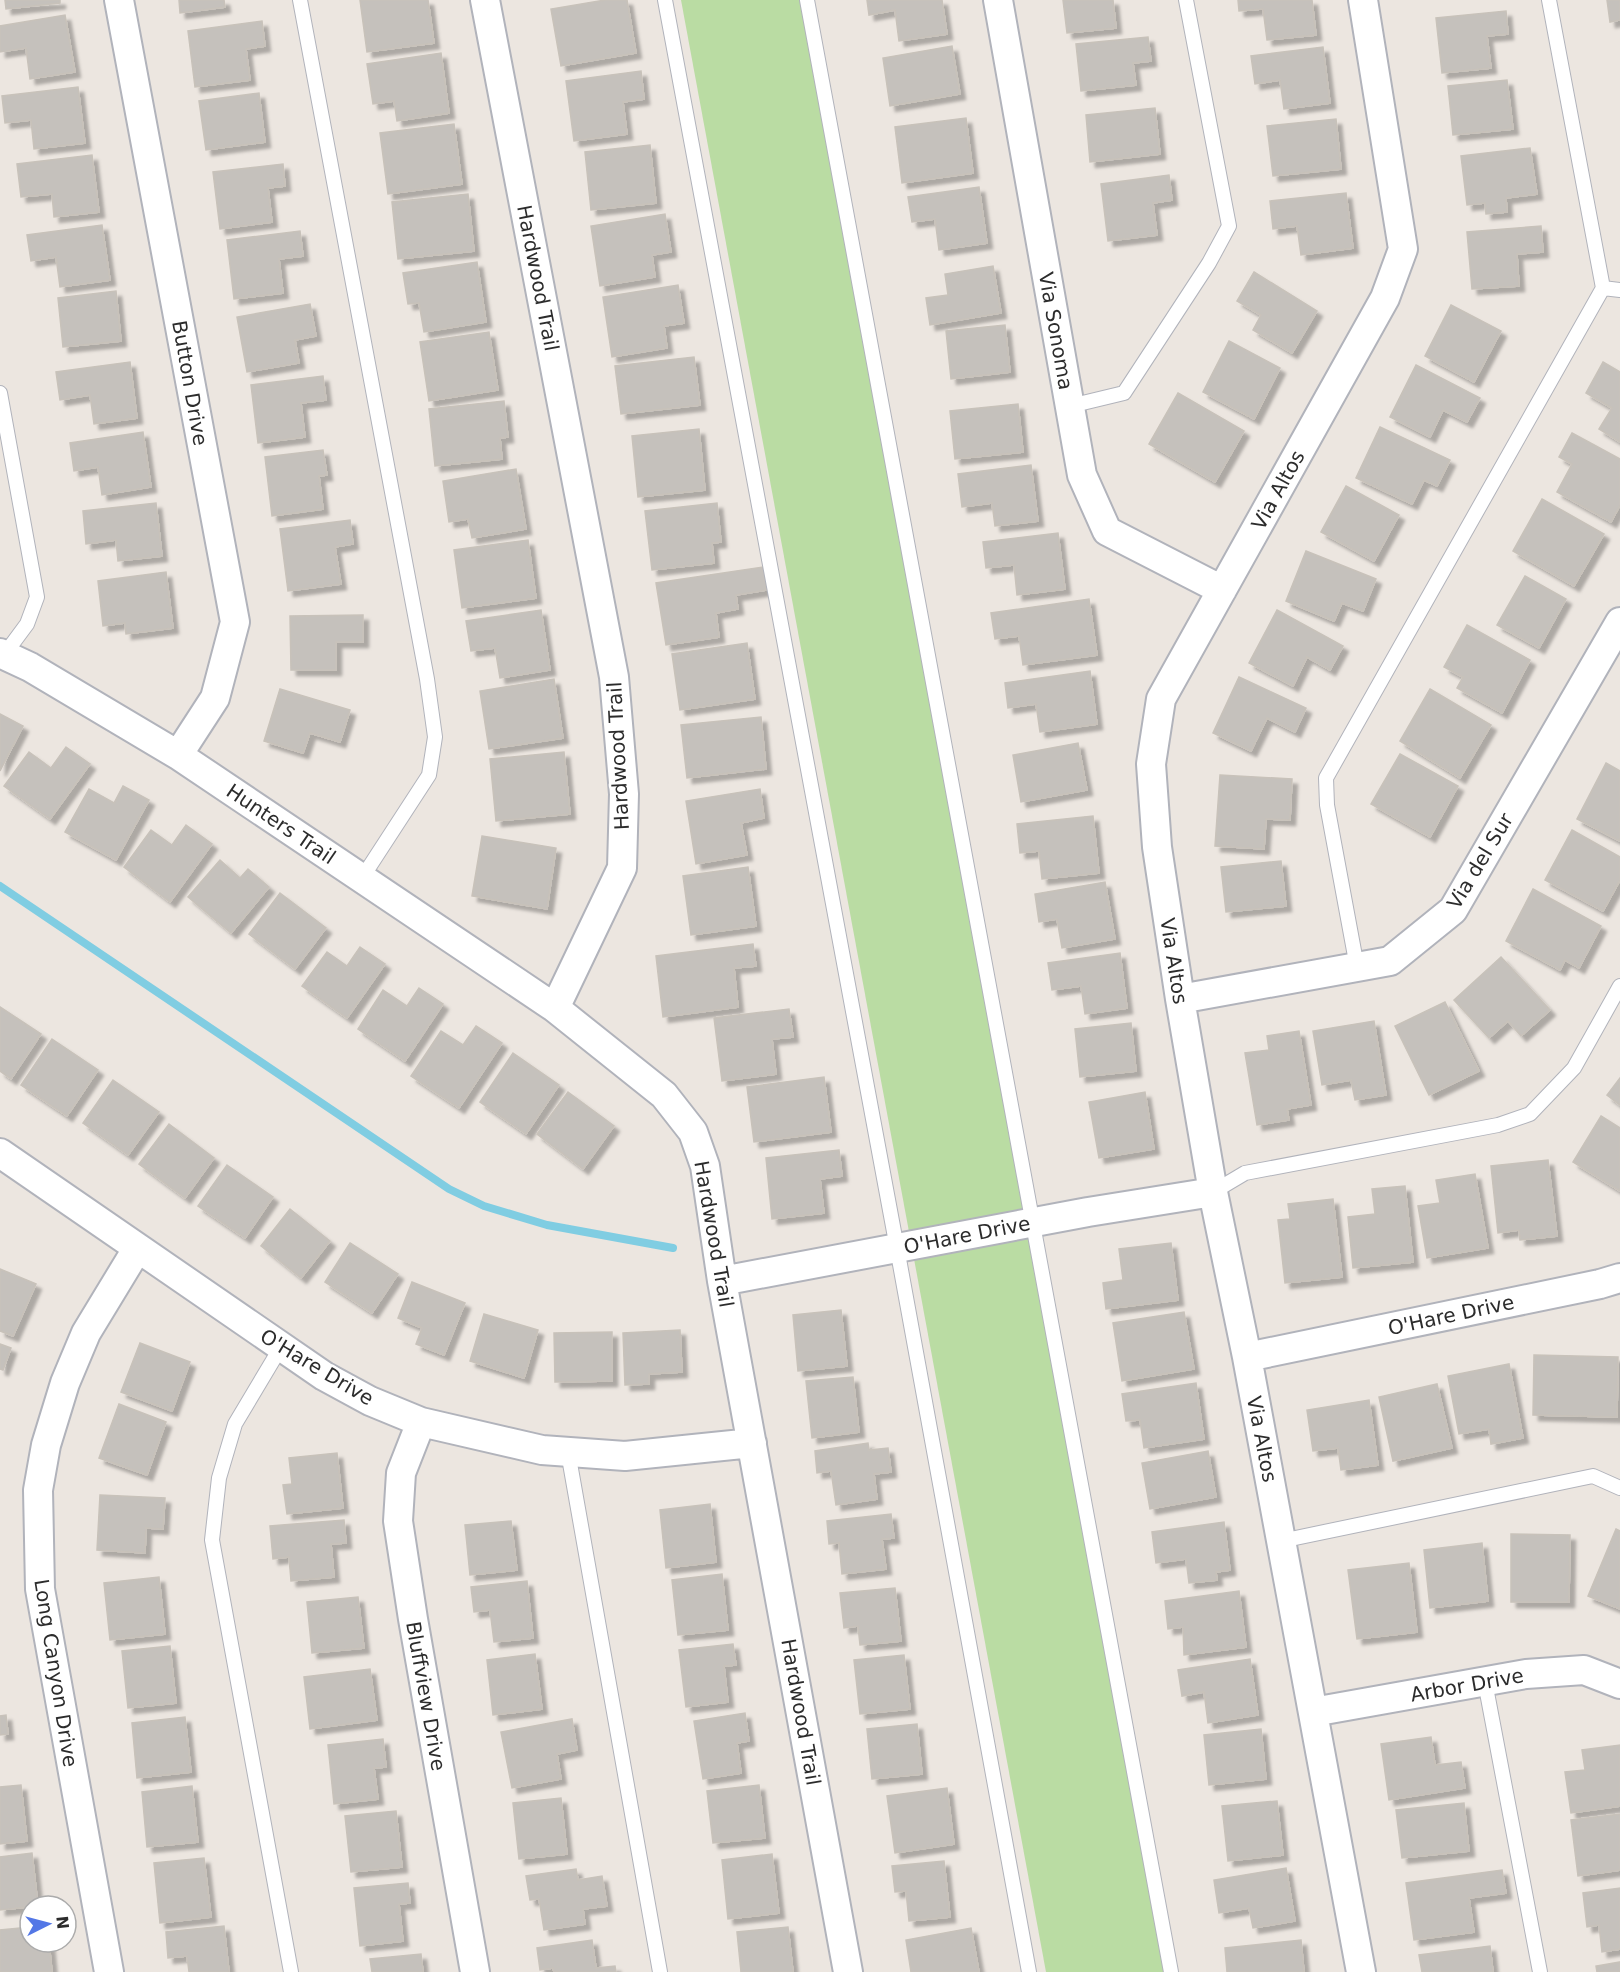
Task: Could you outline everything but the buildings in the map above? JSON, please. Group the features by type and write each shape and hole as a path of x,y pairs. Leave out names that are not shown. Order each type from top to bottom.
{"street":[{"name":"Button Drive","path":"119,0 235,622 215,698 178,755"},
{"name":"Hardwood Trail","path":"485,0 614,677 624,794 622,868 555,1008 664,1095 693,1132 705,1166 722,1281 848,1972"},
{"name":"Via Sonoma","path":"998,0 1082,475 1107,531 1222,590"},
{"name":"Via Altos","path":"1361,1972 1247,1357 1212,1192 1157,847 1151,764 1161,699 1385,298 1403,249 1363,0"},
{"name":"Via del Sur","path":"1180,999 1390,961 1453,910 1620,622"},
{"name":"Hunters Trail","path":"2,654 30,667 178,755 555,1008"},
{"name":"O'Hare Drive","path":"0,1153 324,1376 370,1401 421,1422 542,1450 625,1456 753,1443"},
{"name":"O'Hare Drive","path":"722,1281 1032,1222 1212,1192"},
{"name":"Long Canyon Drive","path":"109,1972 40,1589 38,1490 49,1435 65,1383 86,1333 137,1249"},
{"name":"O'Hare Drive","path":"1247,1357 1620,1278"},
{"name":"Bluffview Drive","path":"421,1422 401,1473 399,1521 413,1619 475,1972"},
{"name":"Arbor Drive","path":"1313,1712 1526,1674 1584,1670 1620,1684"}],"lane":[{"path":"300,0 427,679 435,737 429,775 362,878"},
{"path":"665,0 1029,1972"},
{"path":"807,0 1171,1972"},
{"path":"1070,406 1124,393 1209,263 1229,226 1186,0"},
{"path":"1358,967 1327,805 1326,778 1603,288 1549,0"},
{"path":"1603,288 1620,290"},
{"path":"0,393 37,597 27,624 2,654"},
{"path":"1212,1192 1245,1173 1498,1125 1530,1114 1574,1068 1620,986"},
{"path":"282,1347 235,1424 219,1478 212,1540 291,1972"},
{"path":"568,1452 660,1972"},
{"path":"1281,1540 1593,1476 1620,1488"},
{"path":"1485,1682 1540,1972"}],"green space":[{"path":"681,0 802,0 1166,1972 1046,1972"}],"waterway":[{"path":"0,886 449,1189 484,1206 547,1225 673,1248"}]}
